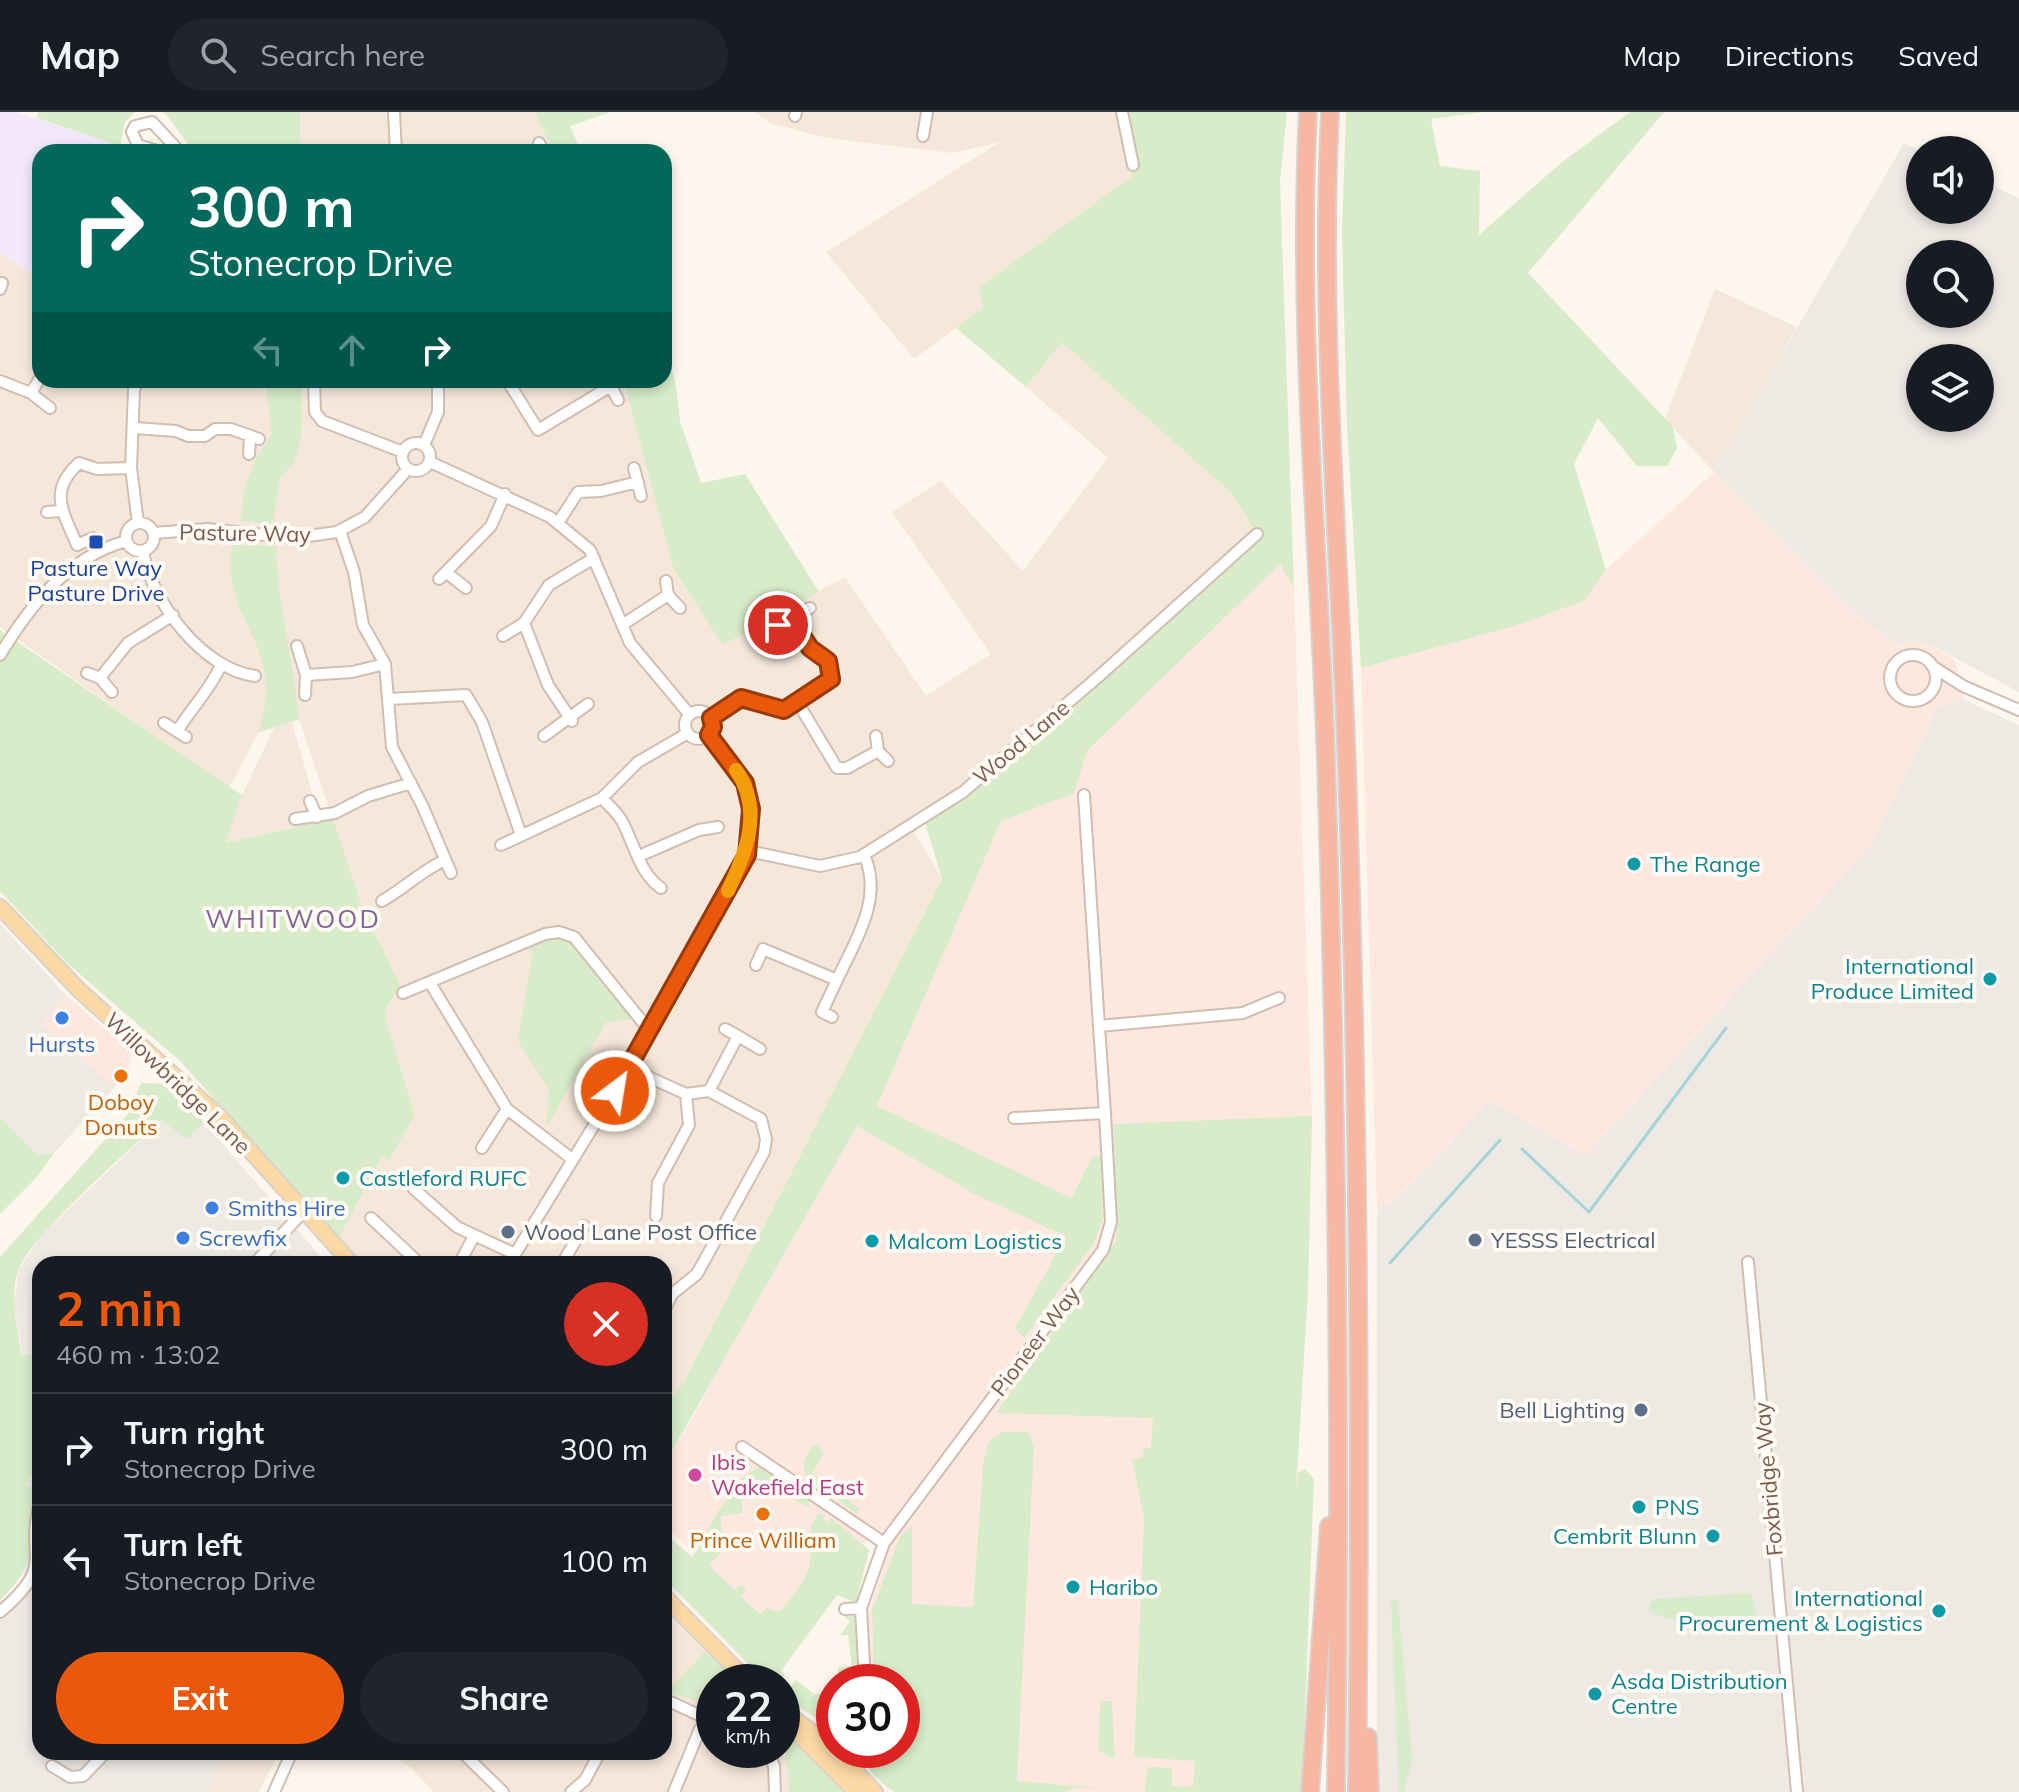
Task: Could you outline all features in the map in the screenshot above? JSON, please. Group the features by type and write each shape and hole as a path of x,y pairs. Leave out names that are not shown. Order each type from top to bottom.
{"highway":[{"path":"1308,112 1305,370 1326,754 1339,1372 1336,1792"},
{"path":"1330,112 1327,339 1355,989 1361,1515 1370,1792"},
{"path":"1310,1792 1339,1372"},
{"path":"1357,1792 1361,1515"}],"main road":[{"name":"Willowbridge Lane","path":"0,907 78,989 220,1117 345,1256"},
{"path":"672,1604 731,1664"},
{"path":"800,1736 856,1792"},
{"path":"852,1768 875,1792"}],"street":[{"path":"394,112 396,144"},
{"path":"923,136 927,112"},
{"path":"1122,112 1133,165"},
{"path":"138,144 132,132 135,126 152,122 173,144"},
{"path":"0,381 31,393 50,408"},
{"path":"31,393 34,388"},
{"path":"135,388 131,468 138,523"},
{"path":"314,388 315,412 322,421 403,452"},
{"path":"424,445 438,412 438,388"},
{"path":"511,388 533,432 607,388"},
{"path":"616,388 618,400"},
{"path":"135,428 176,431 188,436 205,436 215,429 231,429 254,439 249,454"},
{"path":"412,443 424,445 430,453 430,462 421,471 408,469 403,464 403,452 412,443"},
{"path":"75,451 76,466"},
{"path":"93,538 77,545 60,511 65,480 76,466 85,462 97,469 131,468"},
{"path":"430,462 505,494 558,523 590,550 630,643 690,715"},
{"path":"634,468 641,496"},
{"name":"Pasture Way","path":"153,533 207,529 294,538 340,531 365,517 408,469"},
{"path":"558,523 578,492 601,491 638,482"},
{"path":"466,588 443,576 491,526 505,494"},
{"path":"47,512 60,511"},
{"path":"138,523 147,525 153,533 153,543 143,551 132,549 126,541 128,529 138,523"},
{"path":"340,531 354,572 363,625 385,664 390,740 451,873"},
{"name":"Wood Lane","path":"747,855 758,853 820,866 864,855 963,792 1098,677 1257,534"},
{"path":"0,655 41,594 63,574 99,552 126,541"},
{"path":"143,551 149,579 173,615 201,648 221,665 255,676"},
{"path":"503,636 524,623 549,585 594,558"},
{"path":"666,581 668,595 680,608"},
{"path":"622,625 668,595"},
{"path":"778,625 810,608"},
{"path":"100,678 128,643 173,615"},
{"path":"711,718 741,698 780,711 826,685 832,674 828,661 810,648 791,618"},
{"path":"524,623 548,685 571,719"},
{"path":"297,646 306,675 305,695"},
{"path":"1963,686 1947,687 1923,699 1907,700 1894,692 1890,677 1894,665 1905,656 1918,655 1963,686 2019,710"},
{"path":"306,675 352,672 385,664"},
{"path":"164,723 182,734 191,707 211,687 221,665"},
{"path":"1929,694 1936,681 1932,666"},
{"path":"87,673 100,678 112,692"},
{"path":"389,699 466,695 482,722 521,835"},
{"path":"798,703 837,768 847,768 878,751"},
{"path":"544,736 588,704"},
{"path":"699,712 711,718 713,727 709,735 698,739 688,733 686,724 690,715 699,712"},
{"path":"501,845 602,798 638,762 688,733"},
{"path":"515,1256 629,1068 747,855 751,809 745,783 709,735"},
{"path":"876,736 878,751 888,761"},
{"path":"295,819 335,813 368,796 411,783"},
{"name":"Pioneer Way","path":"864,1664 861,1608 884,1543 1103,1250 1111,1222 1084,795"},
{"path":"602,798 623,823 651,881 661,888"},
{"path":"310,801 317,817"},
{"path":"639,856 699,830 718,827"},
{"path":"832,1017 822,1012 869,909 870,872 864,855"},
{"path":"382,901 407,887 421,871 445,860"},
{"path":"403,993 532,939 559,932 574,937 649,1030"},
{"path":"756,965 763,949 837,980"},
{"path":"430,983 507,1109 572,1159"},
{"path":"1099,1026 1243,1013 1279,998"},
{"path":"725,1029 760,1049"},
{"path":"709,1091 738,1036"},
{"path":"629,1068 686,1094 709,1091 761,1119 766,1135 764,1152 697,1274 672,1294"},
{"path":"656,1216 658,1183 689,1125 686,1094"},
{"path":"482,1148 507,1109"},
{"path":"1014,1118 1105,1113"},
{"path":"414,1189 457,1227 489,1240 507,1256"},
{"path":"262,1256 304,1211"},
{"path":"371,1218 411,1256"},
{"path":"567,1256 584,1226"},
{"path":"463,1256 474,1236"},
{"name":"Foxbridge Way","path":"1748,1262 1797,1792"},
{"path":"742,1447 884,1543"},
{"path":"0,1612 25,1591 32,1576"},
{"path":"845,1609 861,1608"},
{"path":"672,1703 696,1713"},
{"path":"674,1792 696,1739"},
{"path":"52,1766 70,1777 83,1776 98,1760"},
{"path":"274,1792 288,1760"},
{"path":"474,1760 503,1792"},
{"path":"571,1792 585,1780 596,1760"},
{"path":"774,1768 775,1792"},
{"path":"836,1768 841,1778"},
{"path":"858,1768 858,1774"}],"shaded area":[{"path":"0,112 17,112 114,144 32,144 32,274 0,252"},
{"path":"300,112 535,112 549,144 301,144"},
{"path":"755,112 1122,112 1133,165 1131,177 979,287 983,308 914,359 826,252 1000,142 953,153 875,144 822,137 770,123"},
{"path":"1904,143 1906,224 1994,224 1994,186 2019,198 2019,692 1925,642 1895,643 1854,613 1714,472"},
{"path":"0,252 32,274 32,388 626,388 722,645 845,577 926,696 991,654 892,512 941,481 1023,571 1108,458 1026,387 1062,341 1230,492 1257,534 957,788 908,822 942,879 685,1380 672,1397 672,1256 355,1256 339,1238 383,1156 389,1160 415,1114 384,1013 400,985 361,904 299,719 292,722 320,821 226,843 242,795 274,728 259,732 229,788 0,627"},
{"path":"1715,289 1797,327 1714,472 1665,419"},
{"path":"1714,472 1854,613 1895,643 1925,642 1955,660 1964,700 1938,706 1872,844 1585,1156 1490,1100 1395,1201 1377,1210 1361,668 1515,626 1584,601 1606,570"},
{"path":"1280,563 1294,588 1312,1116 1308,1290 1278,1792 962,1792 920,1763 920,1664 861,1664 860,1638 884,1566 877,1528 787,1640 672,1532 672,1452 705,1396 973,815"},
{"path":"1964,700 2019,725 2019,1792 1377,1792 1377,1210 1395,1201 1490,1100 1585,1156 1872,844 1938,706"},
{"path":"0,924 66,995 40,1024 115,1087 54,1153 37,1155 0,1118"},
{"path":"66,995 131,1052 128,1073 115,1087 39,1023"},
{"path":"183,1099 320,1256 32,1256 32,1354 23,1356 14,1304 19,1269 43,1234"},
{"path":"32,1473 32,1489 25,1486"},
{"path":"32,1506 32,1760 222,1760 208,1792 0,1792 0,1603 22,1580 31,1549"},
{"path":"672,1617 705,1651 672,1688"},
{"path":"672,1693 696,1701 696,1768 789,1768 789,1792 434,1792 399,1760 672,1760"},
{"path":"222,1760 275,1760 259,1792 208,1792"}],"green space":[{"path":"38,112 135,112 125,122 120,144 37,118"},
{"path":"160,112 300,112 301,144 188,144 165,113"},
{"path":"535,112 611,112 570,126 578,144 549,144"},
{"path":"1122,112 1287,112 1280,181 1294,588 1280,564 1087,751 1074,793 1001,821 877,1106 1072,1198 1092,1156 1101,1156 1103,1218 1094,1243 1024,1338 1015,1328 1066,1236 978,1196 857,1126 672,1451 672,1397 685,1380 942,879 925,822 1257,534 1230,492 1062,342 1026,387 956,328 983,308 979,287 1131,177 1133,165"},
{"path":"1346,112 1485,112 1431,119 1440,166 1480,171 1479,235 1562,162 1630,112 1664,112 1528,273 1673,427 1677,448 1667,466 1637,466 1598,418 1574,464 1606,570 1584,601 1515,626 1361,668 1347,425 1342,233"},
{"path":"672,371 680,421 701,483 745,474 819,592 723,645 674,570 626,388 672,388"},
{"path":"266,388 302,388 301,437 294,462 279,480 273,524 240,521 245,488 255,460 272,433"},
{"path":"233,543 276,547 279,590 299,719 259,732 265,704 265,676 232,582"},
{"path":"0,630 242,795 226,843 333,818 361,904 400,985 384,1013 415,1115 389,1160 382,1157 339,1238 180,1061 67,963 0,891"},
{"path":"566,934 638,1019 606,1022 546,1128 549,1089 518,1041 532,957 527,941"},
{"path":"141,1083 165,1084 204,1122 187,1139 161,1120 60,1216 26,1256 18,1271 14,1303 22,1356 32,1354 32,1474 26,1485 32,1488 32,1522 28,1561 14,1586 0,1600 0,1257 127,1115"},
{"path":"1312,1116 1308,1290 1296,1489 1298,1473 1305,1469 1314,1479 1302,1792 1145,1792 1147,1767 1172,1768 1172,1786 1193,1787 1195,1761 1134,1757 1144,1519 1132,1459 1142,1458 1144,1448 1151,1448 1153,1418 996,1413 1116,1240 1114,1124"},
{"path":"0,1117 37,1155 54,1153 36,1178 0,1214"},
{"path":"1002,1432 1029,1432 1034,1446 1017,1781 1099,1788 1073,1788 1065,1792 894,1792 869,1768 920,1768 920,1664 874,1664 872,1610 900,1537 912,1526 912,1604 973,1607 983,1463 989,1442"},
{"path":"818,1445 824,1454 812,1473 860,1509 855,1513 805,1474 803,1464 812,1446"},
{"path":"760,1467 810,1502 809,1507 778,1492 756,1491 749,1483 742,1484 742,1513 721,1516 722,1542 732,1543 709,1565 735,1590 741,1585 746,1590 741,1597 760,1614 768,1607 775,1612 782,1610 802,1583 809,1565 812,1526 819,1514 826,1515 823,1519 828,1522 831,1518 869,1550 856,1603 837,1595 786,1664 748,1664 672,1586 672,1540 692,1557 729,1494"},
{"path":"1751,1593 1756,1614 1765,1620 1759,1629 1738,1630 1726,1618 1668,1619 1651,1612 1649,1606 1653,1599"},
{"path":"1398,1600 1412,1760 1404,1792 1399,1792 1391,1601"},
{"path":"858,1613 859,1664 852,1664 848,1635 840,1635 850,1621 844,1616"},
{"path":"705,1651 719,1664 696,1664 696,1701 672,1693 672,1685"},
{"path":"800,1683 816,1694 816,1719 800,1707"},
{"path":"1100,1701 1112,1701 1115,1759 1098,1750"},
{"path":"800,1743 816,1760 816,1768 823,1768 846,1792 789,1792 787,1768 800,1768"}],"waterway":[{"path":"1522,1149 1589,1212 1726,1028"},
{"path":"1390,1263 1500,1140"}],"slow traffic":[{"path":"728,891 747,855 745,849 751,809 745,783 736,770"}],"place":[{"name":"Pasture Way Pasture Drive","path":"96,542"},
{"name":"The Range","path":"1634,864"},
{"name":"International Produce Limited","path":"1990,979"},
{"name":"Hursts","path":"62,1018"},
{"name":"Doboy Donuts","path":"121,1076"},
{"name":"Castleford RUFC","path":"343,1178"},
{"name":"Smiths Hire","path":"212,1208"},
{"name":"Wood Lane Post Office","path":"508,1232"},
{"name":"Screwfix","path":"183,1238"},
{"name":"YESSS Electrical","path":"1475,1240"},
{"name":"Malcom Logistics","path":"872,1241"},
{"name":"Bell Lighting","path":"1641,1410"},
{"name":"Ibis Wakefield East","path":"695,1475"},
{"name":"PNS","path":"1639,1507"},
{"name":"Prince William","path":"763,1514"},
{"name":"Cembrit Blunn","path":"1713,1536"},
{"name":"Haribo","path":"1073,1587"},
{"name":"International Procurement & Logistics","path":"1939,1611"},
{"name":"Asda Distribution Centre","path":"1595,1694"}],"district":[{"name":"WHITWOOD","path":"293,918"}],"route":[{"path":"615,1091 747,855 749,798 745,783 709,735 713,727 711,718 741,698 749,698 780,711 791,708 831,679 832,669 828,661 810,648 791,618 778,625"}]}
